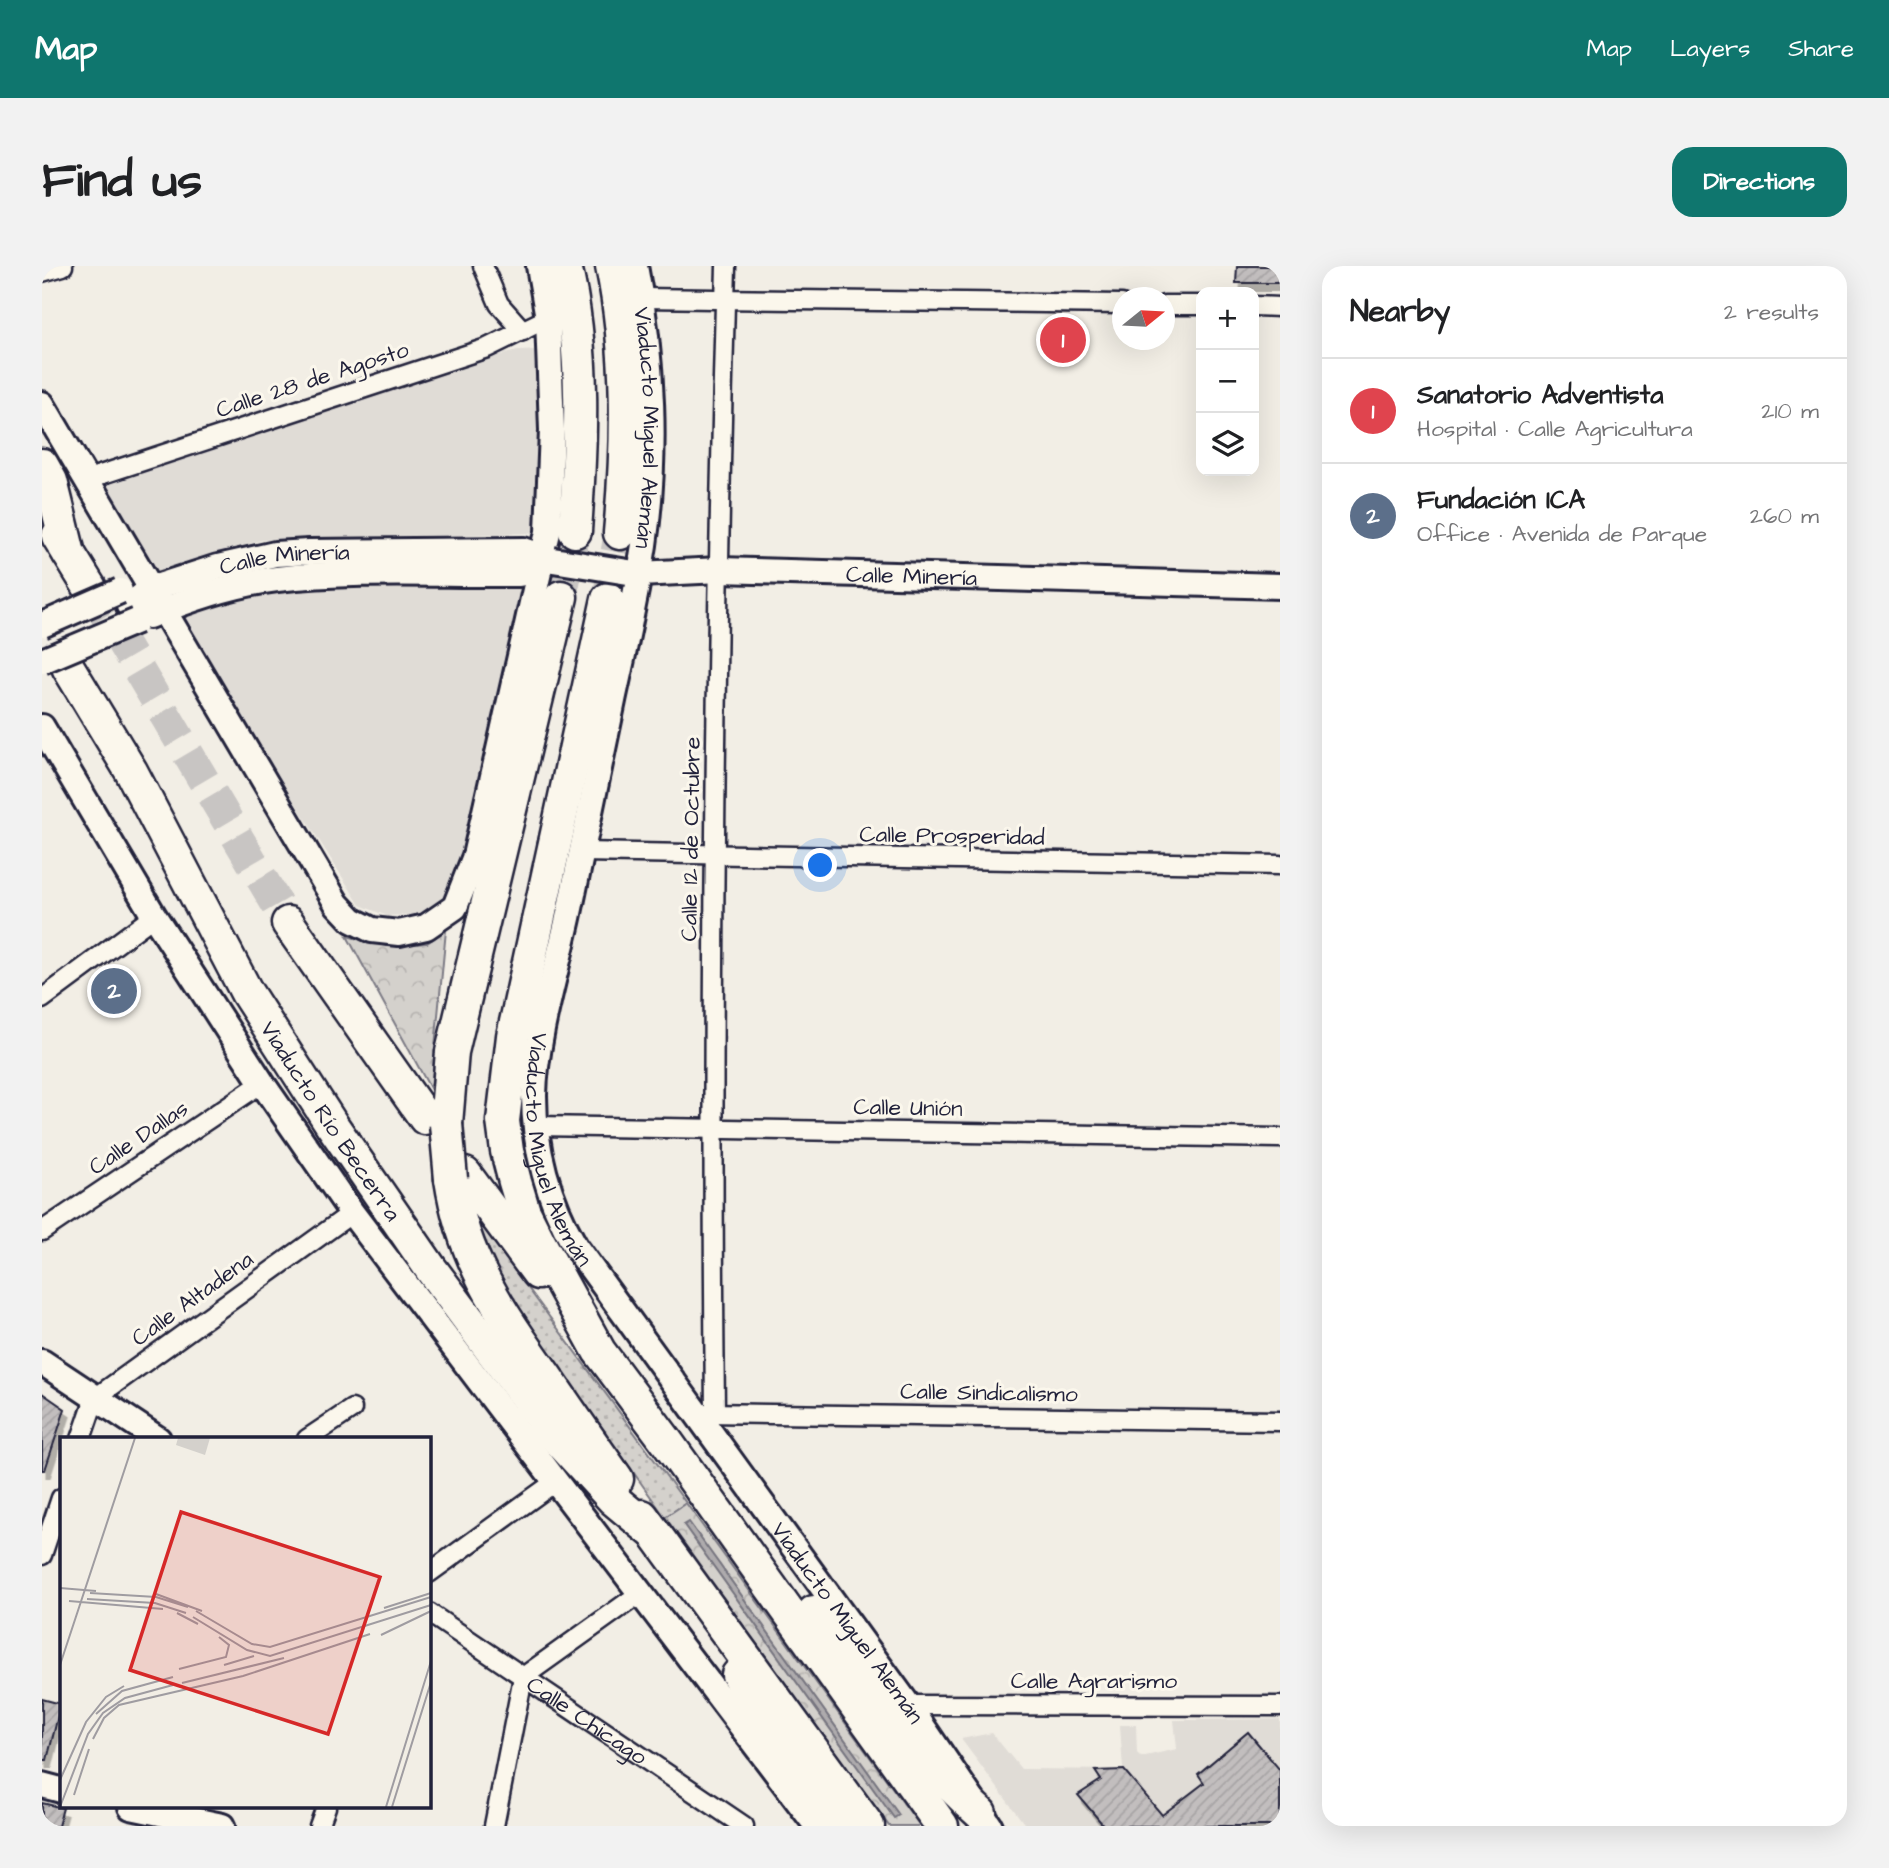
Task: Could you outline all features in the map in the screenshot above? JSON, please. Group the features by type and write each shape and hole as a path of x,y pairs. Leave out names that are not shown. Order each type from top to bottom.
{"highway":[{"path":"565,266 575,316 579,378 579,472 575,531"},
{"name":"Viaducto Miguel Alemán","path":"612,266 624,366 624,480 620,533"},
{"path":"42,465 51,481 69,554"},
{"path":"42,510 69,554 119,602"},
{"path":"436,1121 561,597"},
{"name":"Viaducto Miguel Alemán","path":"608,598 513,1036 503,1121 507,1151 524,1212 599,1351 942,1826"},
{"name":"Viaducto Río Becerra","path":"55,664 131,771 247,993 332,1125 431,1269 555,1436 613,1499 654,1533"},
{"path":"491,895 477,847 512,809"},
{"path":"288,923 436,1121 458,1177 462,1230 478,1272 514,1331 654,1533 868,1826"},
{"path":"458,1177 599,1351"},
{"path":"667,1442 739,1507 921,1754 985,1819"},
{"path":"726,1633 738,1675 756,1712 837,1826"}],"main road":[{"path":"42,404 337,904 352,920 372,930 398,933 413,930 438,921 456,907 477,847 548,559 552,430 548,318 539,266"},
{"name":"Viaducto Miguel Alemán","path":"635,266 648,370 650,475 582,852 536,1062 536,1126 542,1169 556,1210 575,1246 706,1413 985,1819"},
{"name":"Calle Minería","path":"42,643 119,602 211,593 276,579 341,575 519,575 548,559 634,573 720,570 1280,586"},
{"path":"42,625 119,602 136,564"},
{"name":"Calle Minería","path":"55,664 119,602"},
{"path":"42,727 154,916 262,1083 352,1213 817,1826"},
{"path":"42,1362 155,1437"},
{"path":"42,1785 60,1790"},
{"path":"124,1808 126,1826"},
{"path":"136,1808 222,1826"}],"street":[{"path":"42,272 63,266"},
{"path":"483,266 499,304 523,331"},
{"name":"Calle 12 de Octubre","path":"706,1413 712,1129 713,855 726,266"},
{"path":"641,299 1112,304"},
{"path":"1175,305 1196,306"},
{"path":"1259,306 1280,306"},
{"name":"Calle 28 de Agosto","path":"88,479 487,348 548,318"},
{"name":"Calle Prosperidad","path":"582,852 1280,865"},
{"path":"42,999 154,916"},
{"name":"Calle Dallas","path":"42,1231 262,1083"},
{"name":"Calle Unión","path":"536,1126 1280,1138"},
{"name":"Calle Altadena","path":"95,1398 352,1213"},
{"path":"82,1437 95,1398"},
{"path":"310,1437 352,1409"},
{"name":"Calle Sindicalismo","path":"706,1413 1280,1421"},
{"path":"430,1572 555,1482"},
{"path":"42,1555 60,1501"},
{"path":"494,1826 523,1677 639,1594"},
{"name":"Calle Chicago","path":"430,1614 744,1826"},
{"name":"Calle Agrarismo","path":"908,1705 1280,1706"},
{"path":"319,1826 326,1808"}],"shaded area":[{"path":"545,350 539,533 262,540 156,571 104,486 495,356 518,351"},
{"path":"529,581 456,886 429,914 387,916 360,905 175,613 263,591 393,582"},
{"path":"689,1522 899,1815 894,1818 684,1525"},
{"path":"1280,1719 1280,1826 1026,1826 961,1739 992,1733 1021,1769 1123,1770 1120,1725 1136,1725 1137,1753 1141,1757 1177,1749 1174,1720"}],"green space":[{"path":"446,930 431,1090 347,936 386,946 427,943"},
{"path":"470,1209 686,1503 665,1517 500,1280"},
{"path":"686,1503 920,1826 889,1826 665,1517"}],"building":[{"path":"1237,266 1280,266 1280,283 1236,283"},
{"path":"42,1393 65,1409 45,1470 42,1470"},
{"path":"42,1699 60,1704 60,1708 47,1760 42,1760"},
{"path":"1248,1732 1280,1770 1280,1826 1104,1826 1078,1795 1101,1780 1095,1771 1124,1770 1162,1815 1204,1783 1198,1774"},
{"path":"42,1803 63,1808 58,1826 42,1826"}],"tunnel":[{"path":"561,597 575,531"},
{"path":"608,599 620,533"},
{"path":"90,588 288,923"}],"place":[{"name":"Sanatorio Adventista","path":"1063,340"},
{"name":"Fundación ICA","path":"114,991"}]}
